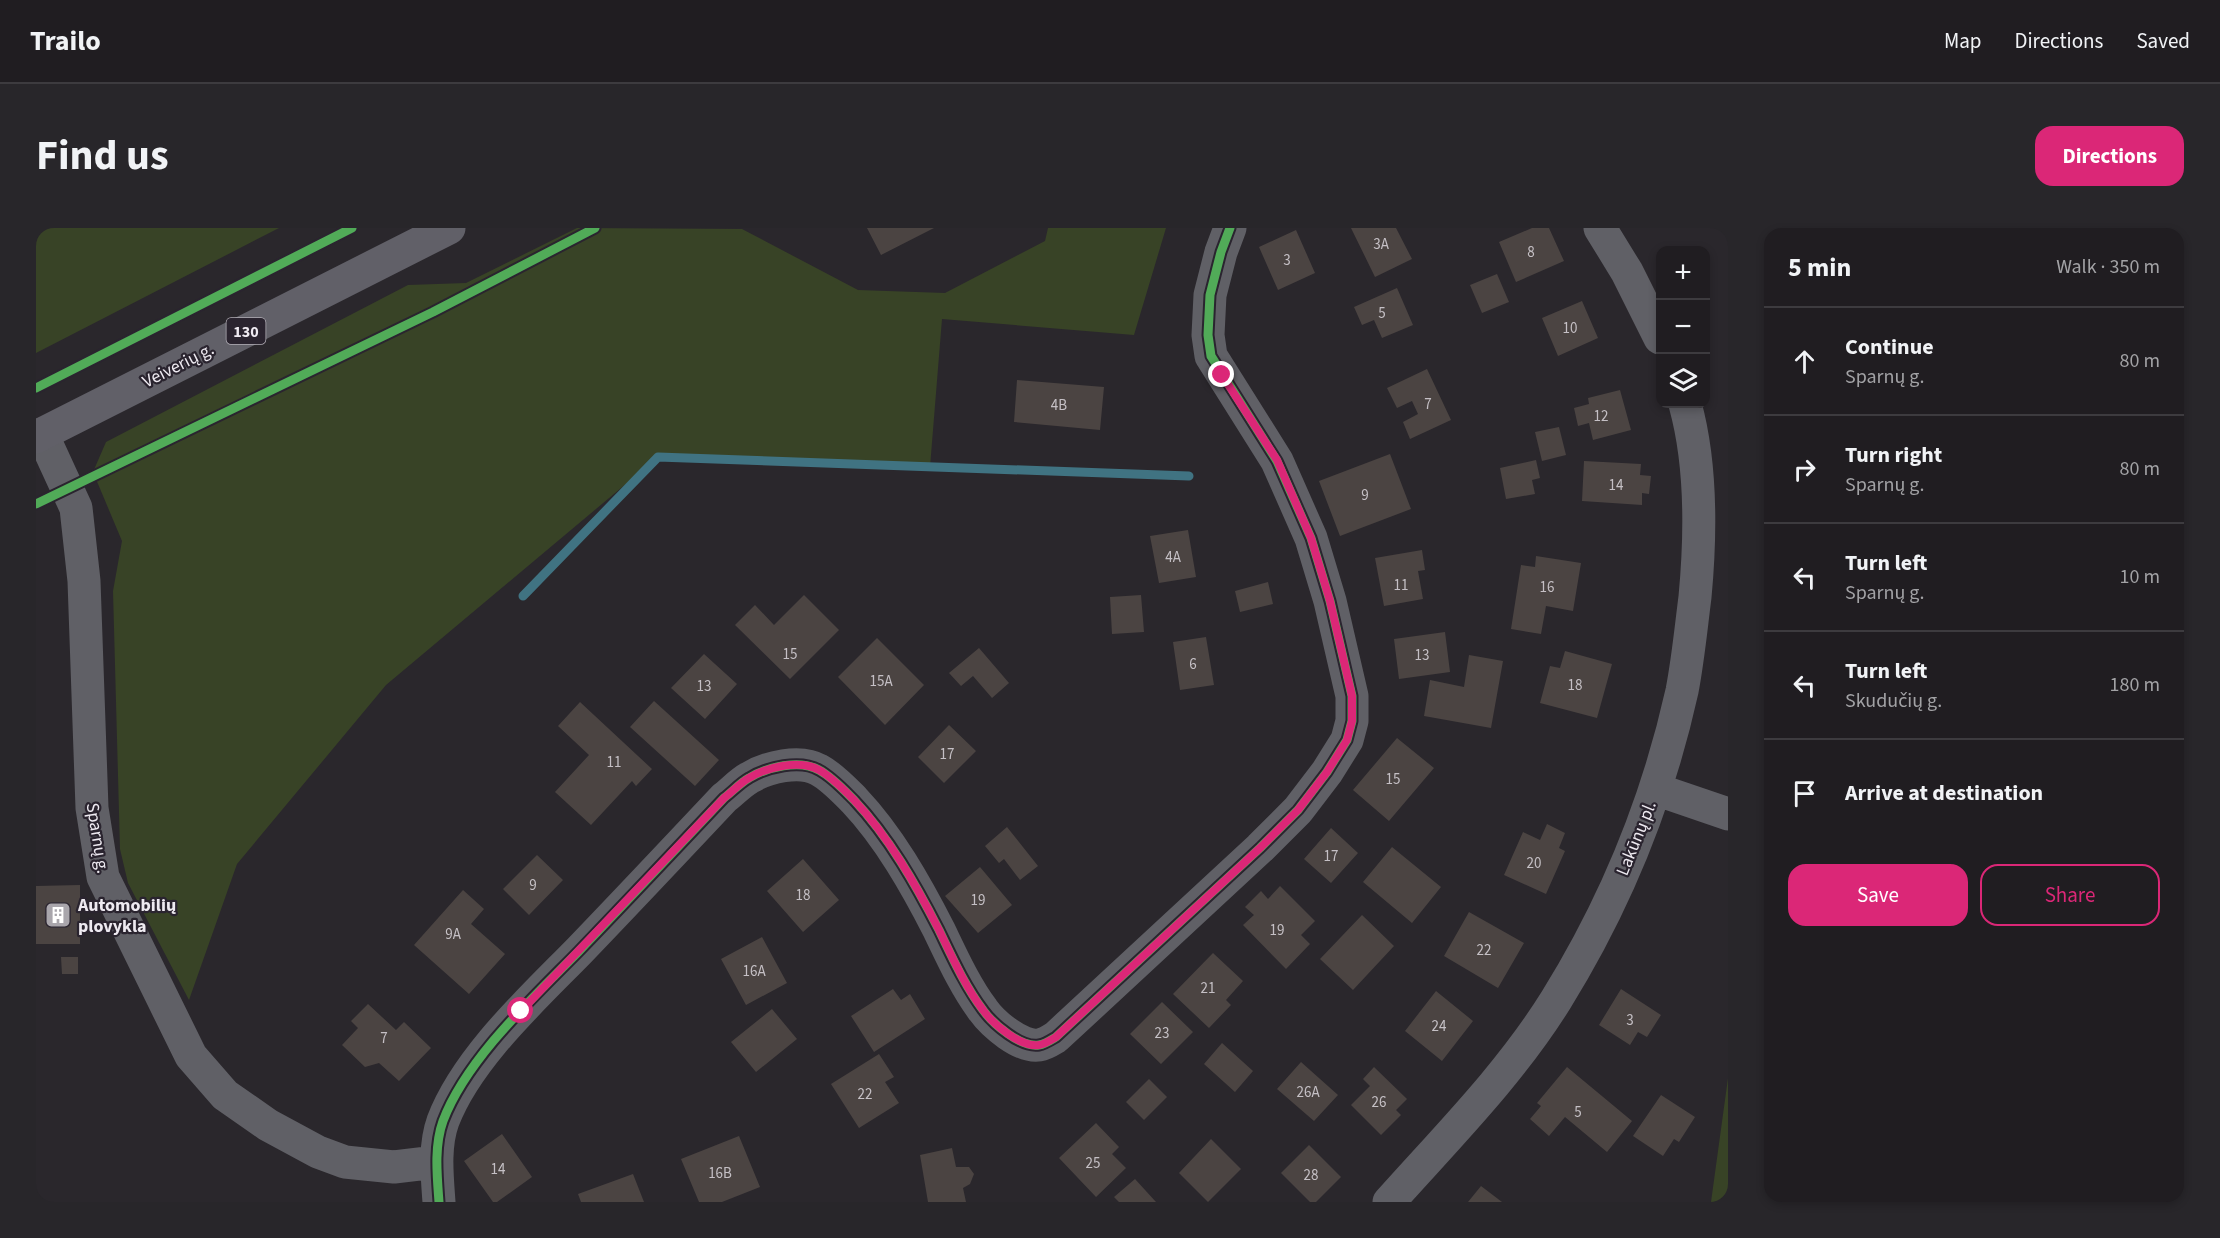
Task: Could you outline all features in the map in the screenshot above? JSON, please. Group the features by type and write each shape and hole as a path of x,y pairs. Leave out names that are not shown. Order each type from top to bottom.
{"main road":[{"name":"Veiverių g.","path":"39,436 449,228"}],"street":[{"path":"439,1202 436,1162 442,1123 455,1093 521,1011 724,798 749,778 776,767 798,765 818,769 841,787 870,818 896,856 984,1012 1003,1030 1023,1043 1038,1045 1056,1037 1234,873 1298,810 1327,772 1347,740 1352,721 1352,696 1330,601 1311,538 1277,460 1211,356 1208,335 1210,295 1230,228"},
{"path":"1600,228 1627,272 1656,331"},
{"name":"Lakūnų pl.","path":"1389,1202 1491,1087 1556,1000 1613,896 1655,789 1682,691 1699,554 1698,498 1690,422 1685,408"},
{"name":"Sparnų g.","path":"39,436 76,508 84,581 92,808 103,877 190,1056 225,1095 268,1125 318,1152 345,1162 394,1167 436,1162"},
{"path":"1655,789 1728,814"}],"green space":[{"path":"36,228 279,228 36,353"},
{"path":"577,228 742,229 858,290 945,293 1045,241 1048,228 1166,228 1134,335 942,319 930,467 658,457 386,685 237,864 189,1000 128,883 120,849 113,591 122,541 93,472 106,442 408,285 466,283"},
{"path":"1728,1078 1728,1202 1711,1202"}],"building":[{"path":"867,228 934,228 881,255"},
{"path":"1351,228 1396,228 1412,259 1375,277"},
{"path":"1532,228 1549,228 1564,261 1516,282 1499,242"},
{"path":"1296,230 1315,273 1278,290 1259,247"},
{"path":"1497,274 1509,302 1482,313 1470,285"},
{"path":"1397,288 1413,325 1382,338 1374,320 1362,325 1354,307"},
{"path":"1582,301 1598,338 1558,356 1542,318"},
{"path":"1427,369 1451,420 1410,439 1403,422 1418,414 1412,401 1397,408 1387,388"},
{"path":"1017,380 1104,387 1100,430 1014,422"},
{"path":"1620,390 1631,430 1593,440 1589,423 1578,426 1574,408 1589,404 1588,398"},
{"path":"1559,427 1566,455 1542,461 1535,432"},
{"path":"1390,454 1411,509 1340,536 1319,481"},
{"path":"1536,460 1540,478 1532,480 1535,494 1506,499 1500,468"},
{"path":"1584,461 1641,464 1640,475 1651,476 1649,494 1642,493 1642,505 1582,501"},
{"path":"1188,530 1196,577 1159,583 1150,536"},
{"path":"1422,550 1425,570 1418,571 1423,599 1384,606 1375,558"},
{"path":"1536,556 1581,563 1573,611 1546,606 1541,634 1511,629 1521,565 1535,567"},
{"path":"1268,582 1273,604 1240,612 1235,591"},
{"path":"804,595 839,630 790,679 735,625 755,605 774,625"},
{"path":"1141,595 1144,632 1112,634 1110,597"},
{"path":"1445,632 1450,672 1399,679 1394,639"},
{"path":"1206,637 1214,685 1180,690 1173,642"},
{"path":"877,638 924,685 885,725 838,677"},
{"path":"979,648 1009,683 992,698 973,676 961,686 949,673"},
{"path":"1565,651 1612,664 1597,718 1540,703 1550,666 1560,668"},
{"path":"704,654 737,684 705,719 671,688"},
{"path":"1469,655 1503,661 1491,728 1424,716 1430,680 1464,687"},
{"path":"654,701 719,760 695,786 630,727"},
{"path":"580,702 652,769 636,786 632,781 591,825 555,792 589,755 558,726"},
{"path":"949,725 976,751 944,783 918,757"},
{"path":"1397,738 1434,768 1389,821 1353,790"},
{"path":"1547,824 1565,833 1559,848 1565,851 1546,894 1504,875 1523,832 1540,840"},
{"path":"1007,827 1038,866 1020,880 1004,859 999,863 985,846"},
{"path":"1331,828 1358,853 1331,883 1304,859"},
{"path":"1392,847 1441,887 1412,923 1363,882"},
{"path":"537,855 563,880 529,915 503,889"},
{"path":"803,859 839,900 803,932 767,891"},
{"path":"980,867 1012,905 978,933 945,896"},
{"name":"Automobilių plovykla","path":"80,885 80,944 36,944 36,886"},
{"path":"1280,886 1315,921 1301,935 1310,944 1286,969 1243,925 1254,915 1245,907 1261,891 1268,899"},
{"path":"463,890 484,909 471,924 505,954 469,994 414,945"},
{"path":"1469,912 1524,943 1498,988 1444,956"},
{"path":"1362,915 1394,946 1353,990 1320,959"},
{"path":"762,937 787,983 746,1005 721,959"},
{"path":"1213,953 1243,981 1226,1000 1231,1005 1209,1028 1173,994"},
{"path":"61,957 78,957 78,974 62,974"},
{"path":"893,989 901,1000 910,994 925,1019 874,1052 851,1016"},
{"path":"1621,989 1661,1015 1647,1037 1638,1032 1630,1045 1599,1025"},
{"path":"1436,991 1473,1021 1442,1061 1405,1031"},
{"path":"1162,1002 1193,1032 1161,1064 1130,1034"},
{"path":"368,1004 396,1030 404,1022 431,1048 399,1081 379,1063 365,1067 342,1045 358,1028 351,1021"},
{"path":"772,1009 797,1039 756,1072 731,1042"},
{"path":"1222,1043 1253,1071 1235,1092 1204,1064"},
{"path":"879,1054 894,1077 885,1082 899,1103 859,1128 831,1084"},
{"path":"1301,1062 1338,1095 1314,1121 1277,1089"},
{"path":"1374,1067 1407,1099 1396,1110 1401,1115 1381,1135 1351,1105 1370,1086 1363,1079"},
{"path":"1567,1067 1632,1121 1607,1152 1565,1117 1549,1136 1530,1119 1541,1106 1537,1103"},
{"path":"1149,1079 1167,1097 1144,1120 1126,1102"},
{"path":"1661,1095 1695,1117 1679,1142 1674,1139 1663,1156 1633,1136"},
{"path":"1096,1123 1119,1147 1112,1154 1126,1168 1096,1197 1059,1158"},
{"path":"502,1134 532,1177 497,1202 493,1202 464,1161"},
{"path":"739,1136 760,1187 722,1202 699,1202 681,1159"},
{"path":"1211,1139 1241,1169 1208,1202 1179,1173"},
{"path":"1309,1145 1341,1177 1316,1202 1310,1202 1281,1173"},
{"path":"952,1148 956,1167 969,1167 974,1174 970,1184 963,1188 966,1202 928,1202 920,1155"},
{"path":"633,1174 644,1202 581,1202 578,1194"},
{"path":"1135,1179 1156,1202 1119,1202 1114,1197"},
{"path":"1481,1186 1502,1202 1468,1202"}],"waterway":[{"path":"523,596 658,457 1189,476"}],"cycle path":[{"path":"36,388 352,228"},
{"path":"36,504 433,312 595,228"},
{"path":"439,1202 437,1150 440,1131 454,1098 484,1052 522,1009 724,798 742,782 756,774 784,766 803,765 819,770 842,788 867,814 901,862 976,1001 993,1022 1008,1034 1032,1045 1048,1042 1056,1037 1298,810 1327,772 1347,740 1352,721 1352,696 1330,601 1311,538 1277,461 1211,356 1208,335 1210,295 1230,228"}],"place":[{"name":"Automobilių plovykla","path":"58,915"}],"route":[{"path":"521,1011 724,798 749,778 776,767 798,765 818,769 841,787 870,818 933,918 968,987 984,1012 1003,1030 1023,1043 1038,1045 1056,1037 1190,914 1298,810 1327,772 1347,740 1352,721 1352,696 1330,601 1311,538 1277,460 1222,375"}]}
